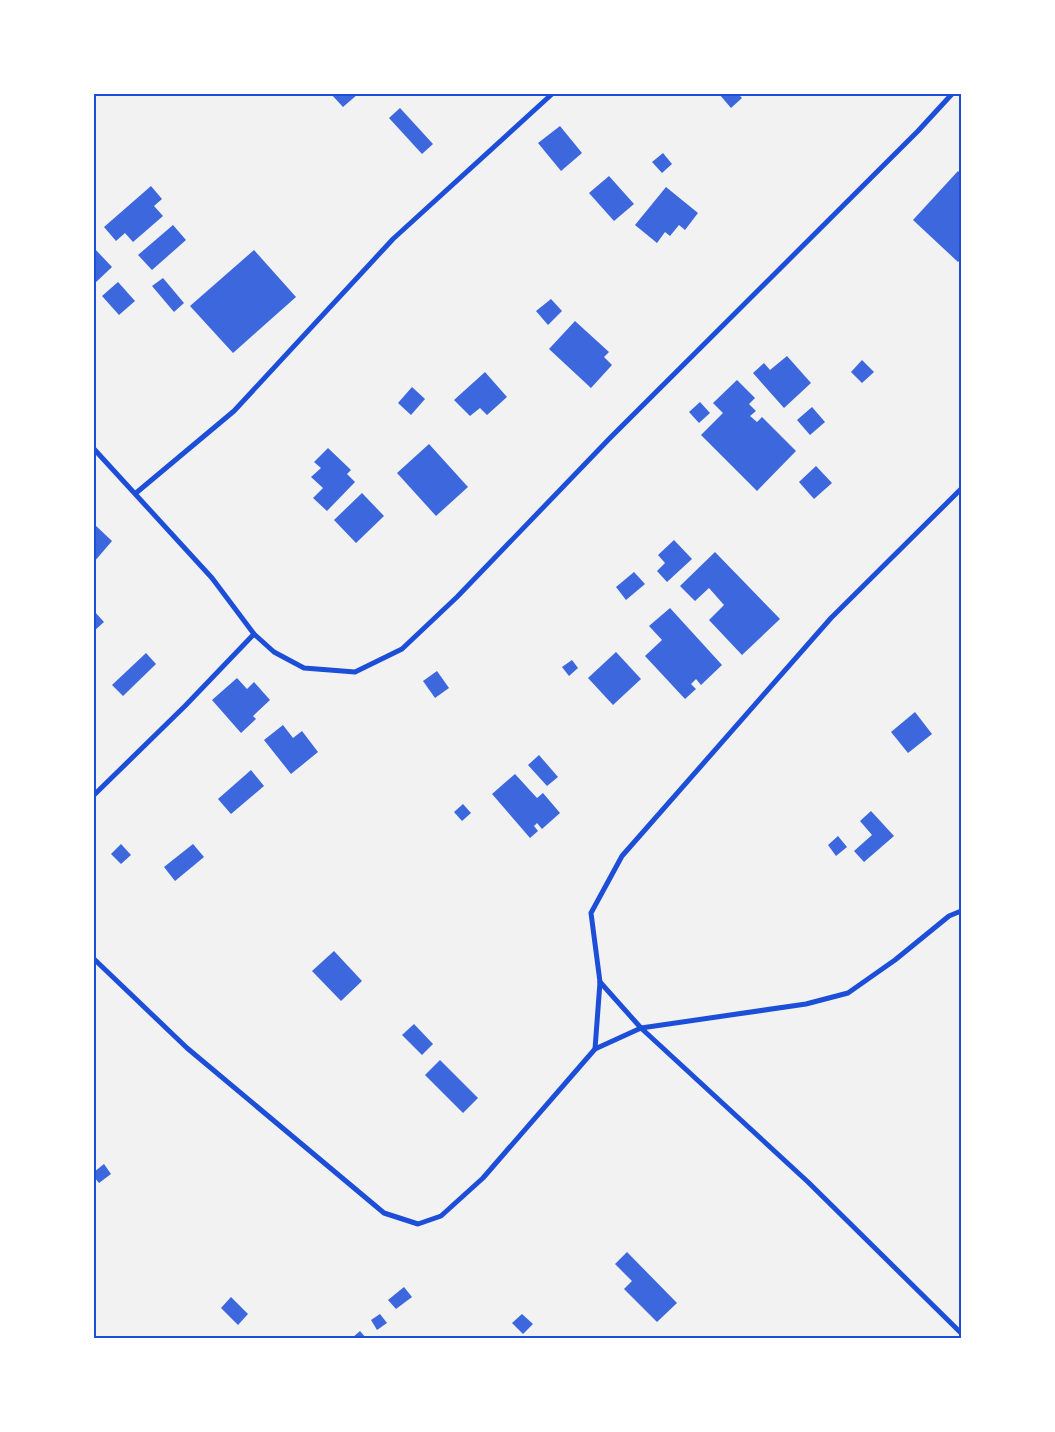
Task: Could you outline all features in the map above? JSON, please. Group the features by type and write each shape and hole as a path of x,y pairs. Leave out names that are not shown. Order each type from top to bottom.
{"street":[{"path":"136,493 234,411 393,239 552,94"},
{"path":"94,449 212,578 254,634 274,652 304,668 355,672 402,649 457,597 610,438 918,131 952,94"},
{"path":"595,1049 600,982 591,912 622,856 831,618 961,489"},
{"path":"94,795 186,706 254,634"},
{"path":"94,959 187,1048 384,1213 418,1224 441,1216 483,1178 595,1049 641,1028 806,1004 848,994 895,960 949,916 961,911"},
{"path":"600,982 641,1028 808,1182 961,1332"}],"building":[{"path":"331,94 358,94 343,107"},
{"path":"719,94 738,94 742,98 731,108"},
{"path":"400,108 433,144 422,154 389,118"},
{"path":"560,126 582,153 561,171 538,143"},
{"path":"663,153 672,164 662,173 652,162"},
{"path":"958,171 961,174 961,259 958,262 913,220"},
{"path":"609,176 634,204 614,221 589,193"},
{"path":"151,186 162,199 154,206 163,216 133,242 125,233 116,241 104,227"},
{"path":"666,187 698,213 685,230 679,225 670,236 665,232 657,243 635,225"},
{"path":"173,225 186,240 152,270 138,255"},
{"path":"94,248 112,267 94,284"},
{"path":"254,250 296,297 233,353 190,306"},
{"path":"163,278 184,303 174,312 152,286"},
{"path":"118,282 135,301 119,315 102,296"},
{"path":"551,299 562,311 548,325 536,311"},
{"path":"575,321 609,352 604,357 612,365 591,388 549,349"},
{"path":"787,356 811,383 784,408 753,373 764,363 770,370"},
{"path":"862,360 874,372 862,383 851,372"},
{"path":"485,372 507,397 487,415 480,408 470,416 454,400"},
{"path":"737,380 755,398 749,404 756,411 750,416 757,422 762,417 796,451 757,491 701,435 723,413 713,403"},
{"path":"412,387 425,399 411,415 398,403"},
{"path":"700,402 710,413 699,423 689,412"},
{"path":"812,407 825,422 810,435 797,420"},
{"path":"429,444 468,487 436,516 397,473"},
{"path":"328,448 351,470 347,474 355,482 327,511 313,498 323,488 311,477 321,468 314,462"},
{"path":"816,466 832,483 814,499 799,482"},
{"path":"362,493 384,516 356,543 334,520"},
{"path":"94,524 112,541 94,562"},
{"path":"674,540 692,559 667,582 657,571 665,563 658,555"},
{"path":"715,552 780,619 742,655 709,620 724,605 709,588 695,601 680,586"},
{"path":"634,572 645,584 626,600 616,587"},
{"path":"670,608 722,665 701,685 696,679 691,684 696,689 685,699 645,656 662,640 649,626"},
{"path":"94,611 104,622 94,631"},
{"path":"616,652 641,679 613,705 588,678"},
{"path":"146,653 156,664 123,696 112,685"},
{"path":"572,660 578,668 569,676 562,667"},
{"path":"437,671 449,688 435,698 423,681"},
{"path":"237,678 247,689 254,682 270,700 253,716 256,719 241,733 212,700"},
{"path":"915,712 932,734 908,753 891,732"},
{"path":"283,725 293,738 302,731 318,752 291,774 264,740"},
{"path":"539,755 558,777 547,786 528,765"},
{"path":"251,770 264,786 231,814 218,799"},
{"path":"515,774 537,798 543,793 560,813 542,829 537,823 534,826 538,831 530,838 492,794"},
{"path":"463,804 471,813 462,821 454,812"},
{"path":"871,811 894,836 864,862 854,851 872,835 860,821"},
{"path":"838,836 847,847 836,856 828,845"},
{"path":"121,844 131,855 121,864 111,854"},
{"path":"193,844 204,857 175,881 164,867"},
{"path":"334,951 362,981 341,1001 312,971"},
{"path":"414,1024 433,1044 422,1055 402,1035"},
{"path":"440,1060 478,1098 463,1113 425,1075"},
{"path":"104,1164 111,1174 99,1183 94,1177 94,1172"},
{"path":"627,1252 677,1303 657,1322 624,1289 632,1281 615,1264"},
{"path":"404,1287 412,1297 396,1309 388,1300"},
{"path":"231,1297 248,1314 238,1325 221,1308"},
{"path":"380,1314 387,1323 377,1330 371,1320"},
{"path":"522,1314 533,1324 523,1334 512,1323"},
{"path":"360,1331 366,1338 352,1338"}]}
